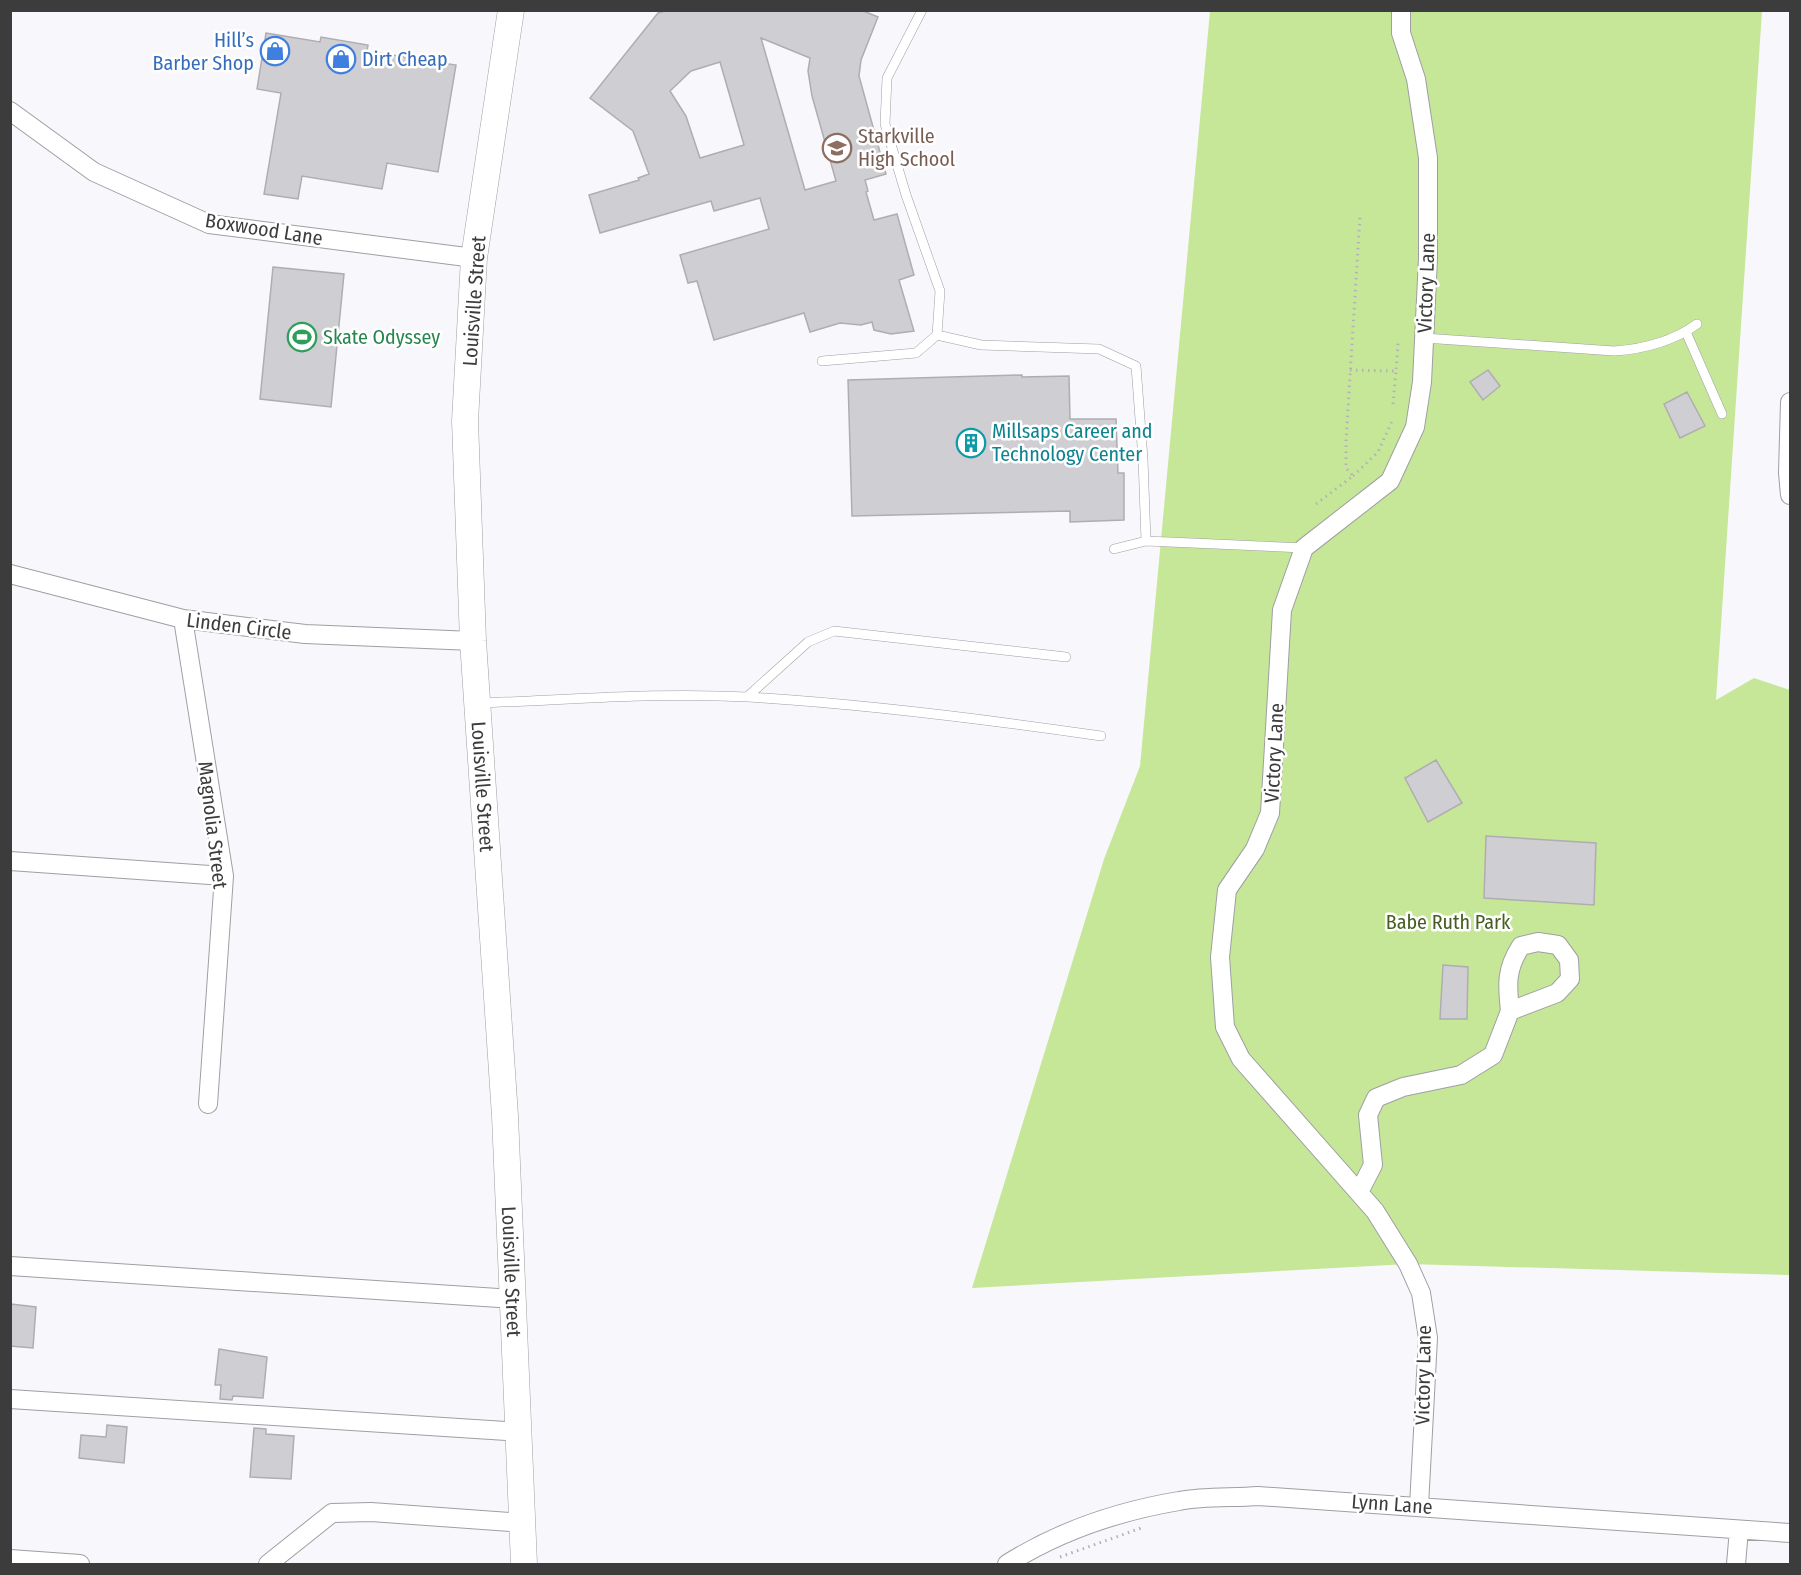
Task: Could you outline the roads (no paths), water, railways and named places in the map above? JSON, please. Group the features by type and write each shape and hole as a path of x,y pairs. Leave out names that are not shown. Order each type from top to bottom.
{"main road":[{"name":"Louisville Street","path":"511,10 474,258 465,421 473,641 505,1116 524,1564"}],"street":[{"name":"Victory Lane","path":"1401,10 1401,33 1416,79 1428,158 1428,258 1424,338 1415,427 1390,481 1304,548 1282,610 1270,813 1255,849 1227,890 1220,957 1225,1027 1241,1059 1375,1211 1408,1264 1420,1293 1428,1338 1419,1506"},
{"name":"Boxwood Lane","path":"10,111 94,172 209,224 474,258"},
{"path":"1791,402 1788,473 1791,495"},
{"name":"Linden Circle","path":"10,574 183,619 305,634 473,641"},
{"name":"Magnolia Street","path":"183,619 224,876 208,1104"},
{"path":"10,861 224,876"},
{"path":"1359,1192 1373,1165 1368,1115 1376,1098 1404,1088 1461,1075 1493,1056 1510,1011"},
{"path":"10,1266 514,1299"},
{"path":"10,1399 520,1432"},
{"name":"Lynn Lane","path":"1007,1564 1035,1546 1107,1518 1180,1500 1258,1496 1791,1533"},
{"path":"268,1564 332,1513 371,1512 523,1523"},
{"path":"1736,1564 1739,1530"},
{"path":"10,1559 80,1564"}],"lane":[{"path":"822,361 916,353 937,335 940,291 906,195 885,124 887,78 922,10"},
{"path":"1424,338 1614,351 1645,349 1686,332 1697,324"},
{"path":"1686,332 1722,414"},
{"path":"937,335 981,345 1099,349 1136,366 1147,525 1146,541"},
{"path":"1114,549 1146,541 1304,548"},
{"path":"747,697 807,642 834,631 1066,657"},
{"path":"477,703 678,696 747,697 962,716 1101,736"}],"place":[{"name":"Hill’s Barber Shop","path":"275,51"},
{"name":"Dirt Cheap","path":"341,59"},
{"name":"Starkville High School","path":"837,148"},
{"name":"Skate Odyssey","path":"302,337"},
{"name":"Millsaps Career and Technology Center","path":"971,443"}],"park label":[{"name":"Babe Ruth Park","path":"1448,922"}]}
